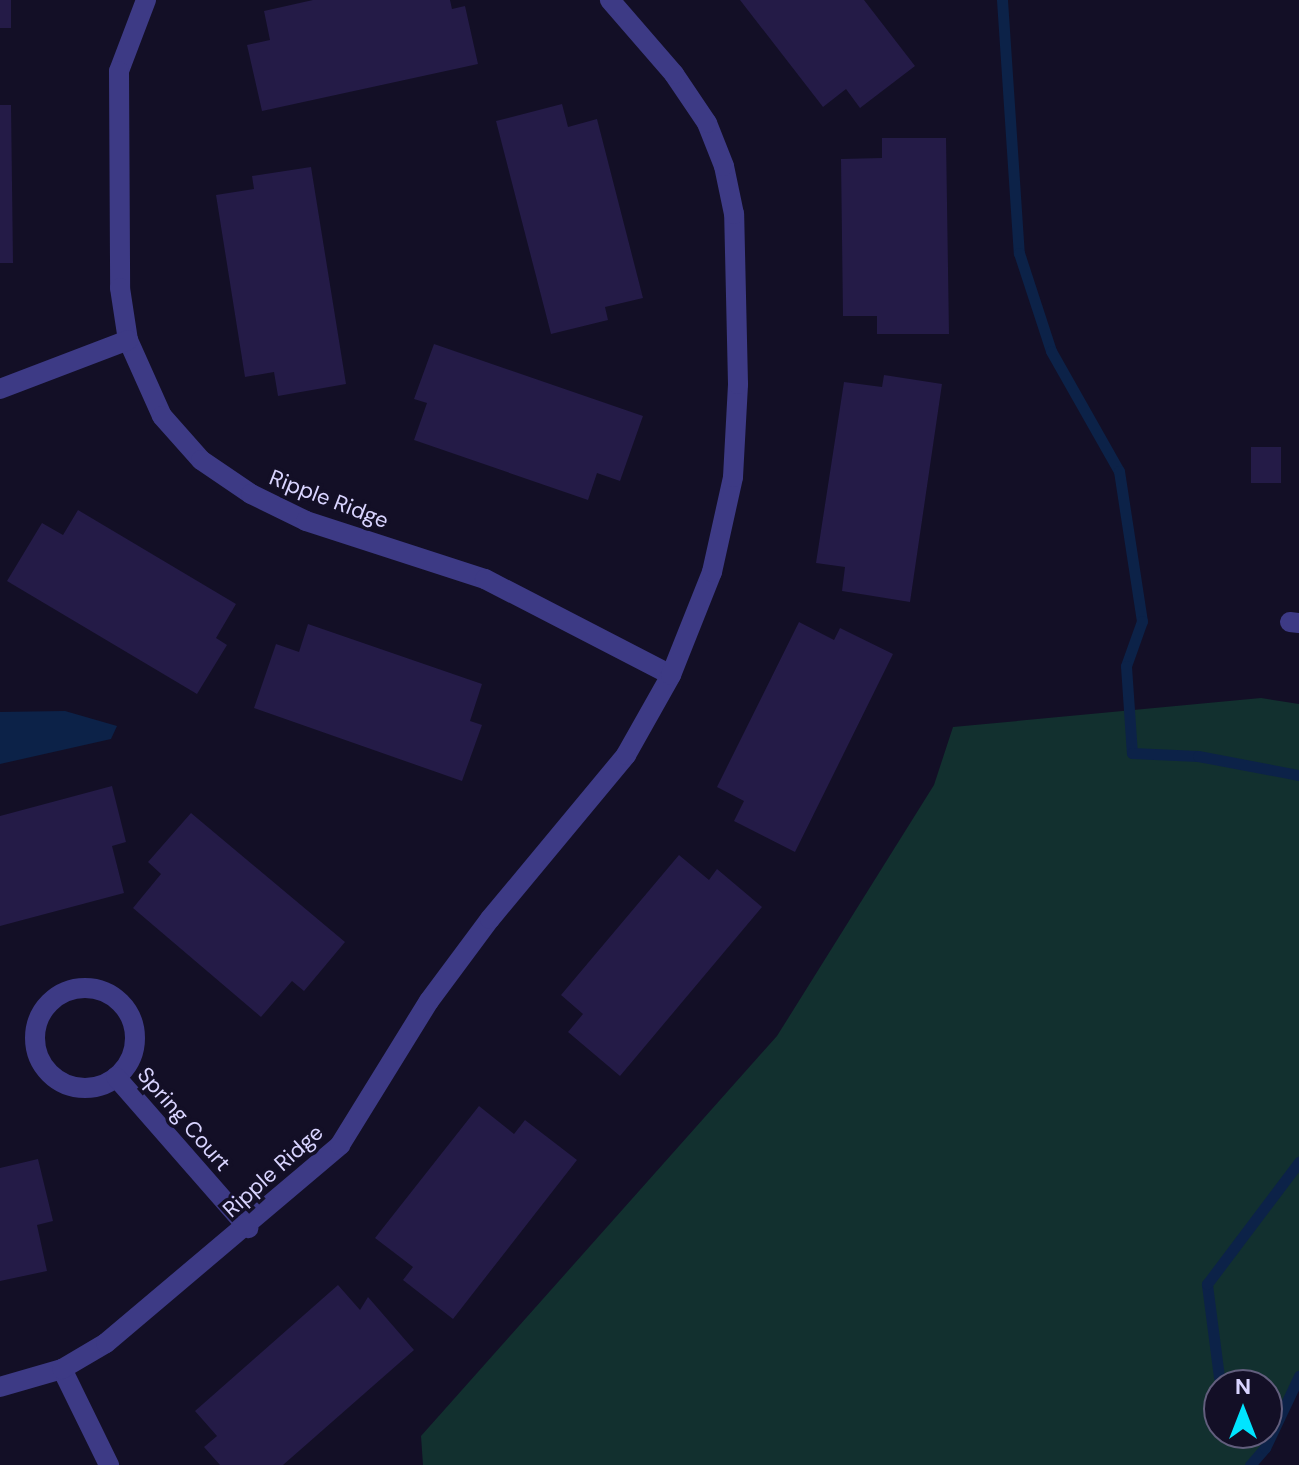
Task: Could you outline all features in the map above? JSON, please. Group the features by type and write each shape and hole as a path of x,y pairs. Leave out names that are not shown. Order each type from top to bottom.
{"street":[{"name":"Ripple Ridge","path":"146,0 119,71 120,288 128,340 162,416 201,460 251,494 306,521 485,579 671,675"},
{"name":"Ripple Ridge","path":"0,1387 62,1369 106,1343 248,1228 340,1145 429,1001 490,919 626,755 671,675 712,572 733,477 738,384 734,214 724,166 707,123 674,74 610,0"},
{"path":"0,389 128,340"},
{"name":"Spring Court","path":"86,988 115,997 125,1008 136,1036 134,1053 116,1077 80,1088 49,1073 39,1058 36,1024 56,996 86,988"},
{"name":"Spring Court","path":"116,1077 248,1228"},
{"path":"62,1369 109,1465"}],"green space":[{"path":"1261,698 1299,704 1299,1381 1283,1413 1283,1369 1203,1369 1203,1449 1264,1449 1250,1465 423,1465 421,1436 777,1036 934,785 953,727"}],"water":[{"path":"65,711 117,726 111,739 0,764 0,712"}],"building":[{"path":"0,0 11,0 11,28 0,28"},
{"path":"313,0 450,0 452,9 465,6 478,64 262,111 247,45 270,40 264,11"},
{"path":"740,0 864,0 915,66 860,108 846,89 823,107"},
{"path":"562,104 568,127 597,119 643,298 605,307 608,320 551,334 496,121"},
{"path":"0,105 11,105 13,263 0,263"},
{"path":"882,138 946,138 949,334 877,334 877,316 843,316 841,159 882,158"},
{"path":"311,167 346,384 278,396 274,372 245,377 216,195 254,189 252,176"},
{"path":"434,344 643,416 620,481 597,473 588,500 414,440 427,403 414,399"},
{"path":"884,375 942,384 910,602 842,591 845,567 816,563 844,382 882,387"},
{"path":"1251,447 1281,447 1281,483 1251,483"},
{"path":"78,510 236,604 216,638 227,645 197,694 7,581 42,523 63,535"},
{"path":"799,622 834,640 840,628 893,654 795,852 734,821 744,801 717,787"},
{"path":"308,624 482,684 470,721 482,725 462,781 254,708 276,644 299,652"},
{"path":"112,786 126,842 112,846 124,893 0,926 0,816"},
{"path":"191,813 345,942 304,991 292,981 261,1017 133,908 161,874 148,862"},
{"path":"679,855 709,880 717,869 762,907 620,1076 568,1032 583,1014 561,995"},
{"path":"479,1106 514,1134 525,1120 577,1160 453,1319 403,1280 413,1267 375,1238"},
{"path":"38,1159 53,1221 37,1225 47,1271 0,1281 0,1168"},
{"path":"338,1285 360,1310 368,1297 414,1350 283,1465 220,1465 204,1447 217,1436 195,1411"}],"waterway":[{"path":"1002,0 1019,253 1051,351 1119,471 1142,621 1126,666 1132,753 1198,756 1299,775"},
{"path":"1218,1369 1207,1284 1299,1162"},
{"path":"1250,1465 1265,1448 1299,1376"}]}
